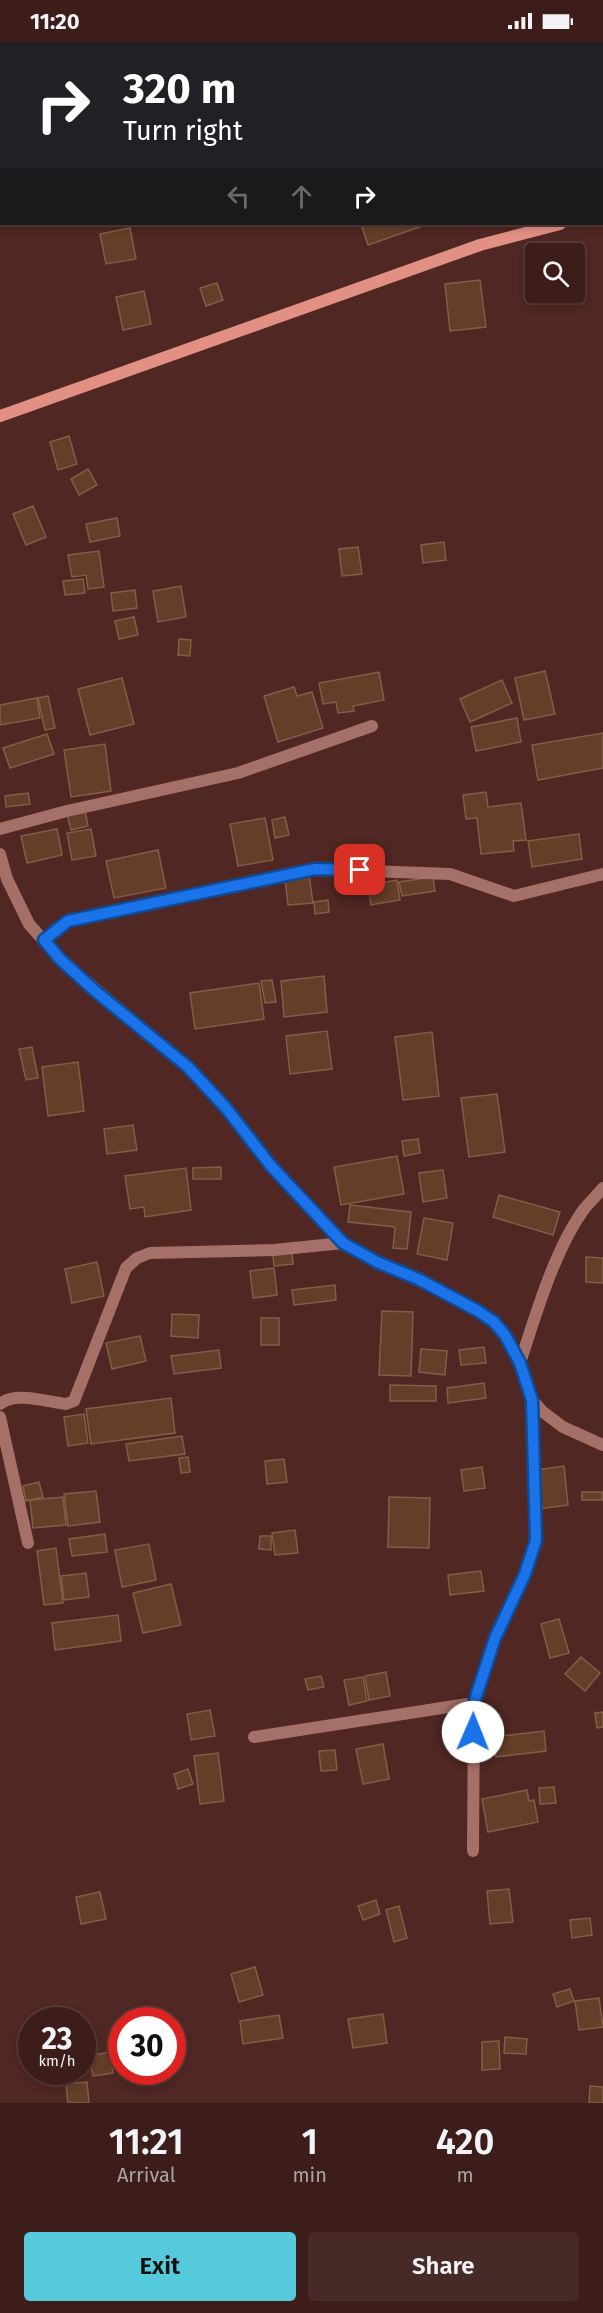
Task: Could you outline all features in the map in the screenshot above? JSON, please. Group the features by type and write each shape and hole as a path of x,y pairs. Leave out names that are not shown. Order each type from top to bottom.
{"main road":[{"path":"0,416 525,227 548,225"}],"street":[{"path":"0,829 67,811 238,773 372,726"},
{"path":"0,855 7,879 29,924 60,959 94,990 188,1067 226,1108 271,1166 343,1243 478,1311 494,1322 505,1335 520,1363 532,1400 536,1540 525,1574 495,1638 474,1703 473,1851"},
{"path":"44,940 68,921 315,869 450,874 514,897 603,874"},
{"path":"520,1363 541,1300 562,1250 584,1209 603,1188"},
{"path":"0,1404 5,1400 17,1398 66,1404 74,1401 126,1268 137,1258 150,1253 274,1250 343,1243"},
{"path":"532,1400 543,1412 563,1427 603,1445"},
{"path":"0,1417 28,1543"},
{"path":"254,1737 474,1703"}],"building":[{"path":"369,225 425,225 368,245 362,227"},
{"path":"130,228 136,259 106,264 100,234"},
{"path":"480,280 486,327 450,331 445,284"},
{"path":"217,283 223,300 206,306 200,288"},
{"path":"144,291 151,324 123,330 116,297"},
{"path":"69,436 77,464 58,470 50,442"},
{"path":"88,469 97,485 79,495 71,479"},
{"path":"33,506 46,537 26,545 13,514"},
{"path":"117,518 120,536 90,542 86,524"},
{"path":"444,542 446,560 423,563 421,545"},
{"path":"358,547 362,574 342,576 339,549"},
{"path":"99,551 104,587 88,589 86,575 72,577 68,555"},
{"path":"83,579 85,593 65,595 63,581"},
{"path":"181,586 186,617 158,622 153,591"},
{"path":"135,590 137,608 113,611 111,593"},
{"path":"134,617 138,635 119,639 115,621"},
{"path":"179,639 191,640 190,656 178,655"},
{"path":"545,671 555,714 524,720 515,678"},
{"path":"379,672 384,700 353,706 354,711 338,713 336,702 323,704 319,683"},
{"path":"122,678 134,724 90,735 78,689"},
{"path":"502,680 512,703 470,722 460,699"},
{"path":"294,687 297,696 312,692 323,728 278,742 264,696"},
{"path":"48,696 55,728 45,730 38,698"},
{"path":"37,698 40,718 0,725 0,705"},
{"path":"517,718 521,742 476,751 471,727"},
{"path":"603,733 603,768 538,780 532,745"},
{"path":"47,734 54,754 10,768 3,748"},
{"path":"105,744 111,791 71,797 64,750"},
{"path":"486,792 488,807 521,803 526,840 513,841 514,851 481,854 477,818 466,819 463,795"},
{"path":"28,793 30,804 6,807 5,796"},
{"path":"85,811 88,826 71,830 67,814"},
{"path":"285,817 289,835 275,838 272,820"},
{"path":"265,818 273,860 238,866 230,824"},
{"path":"57,829 62,855 27,863 21,836"},
{"path":"91,829 96,856 72,860 67,833"},
{"path":"579,834 582,859 532,867 528,841"},
{"path":"158,850 166,888 114,898 106,861"},
{"path":"309,875 313,903 288,905 285,878"},
{"path":"433,877 435,891 402,896 399,882"},
{"path":"397,880 400,900 371,905 368,885"},
{"path":"328,900 329,912 315,914 314,902"},
{"path":"324,976 327,1012 284,1017 281,981"},
{"path":"272,980 276,1002 265,1003 261,981"},
{"path":"259,983 264,1019 195,1029 190,993"},
{"path":"327,1031 332,1069 290,1074 286,1036"},
{"path":"432,1032 439,1096 403,1100 395,1037"},
{"path":"32,1047 38,1078 26,1080 19,1049"},
{"path":"78,1062 84,1111 48,1116 42,1067"},
{"path":"497,1094 505,1152 469,1157 461,1098"},
{"path":"133,1125 137,1150 107,1154 104,1129"},
{"path":"418,1139 420,1153 404,1156 402,1141"},
{"path":"397,1156 404,1194 341,1205 334,1167"},
{"path":"221,1167 221,1179 193,1179 193,1168"},
{"path":"186,1168 191,1210 145,1217 144,1207 130,1209 125,1176"},
{"path":"443,1170 447,1198 423,1202 419,1173"},
{"path":"499,1195 560,1212 553,1235 493,1217"},
{"path":"350,1205 411,1212 407,1249 393,1248 395,1227 348,1222"},
{"path":"424,1218 453,1223 447,1260 417,1254"},
{"path":"292,1253 293,1264 274,1266 273,1255"},
{"path":"586,1257 603,1258 603,1283 586,1282"},
{"path":"97,1262 104,1296 72,1303 65,1269"},
{"path":"274,1268 277,1295 253,1298 250,1271"},
{"path":"335,1285 336,1300 294,1305 292,1290"},
{"path":"382,1311 413,1312 411,1376 379,1375"},
{"path":"172,1314 199,1315 198,1338 171,1336"},
{"path":"261,1318 279,1318 279,1345 261,1345"},
{"path":"140,1336 146,1361 112,1369 106,1343"},
{"path":"484,1347 486,1363 461,1365 459,1350"},
{"path":"421,1349 447,1351 445,1375 419,1372"},
{"path":"219,1350 221,1368 174,1374 171,1356"},
{"path":"484,1383 486,1398 448,1403 447,1388"},
{"path":"390,1385 436,1386 436,1401 390,1401"},
{"path":"171,1398 175,1433 91,1444 86,1409"},
{"path":"84,1414 88,1443 68,1446 64,1417"},
{"path":"182,1436 185,1454 129,1461 126,1444"},
{"path":"188,1457 190,1472 181,1473 179,1458"},
{"path":"284,1459 287,1482 267,1484 265,1461"},
{"path":"564,1466 568,1505 539,1509 535,1470"},
{"path":"482,1467 485,1488 464,1491 461,1470"},
{"path":"39,1482 43,1497 26,1501 23,1486"},
{"path":"96,1491 100,1522 68,1526 64,1494"},
{"path":"582,1492 602,1492 602,1500 582,1500"},
{"path":"63,1497 66,1525 33,1528 30,1500"},
{"path":"389,1497 430,1498 429,1548 388,1547"},
{"path":"295,1530 298,1553 275,1555 272,1533"},
{"path":"105,1534 107,1552 72,1556 69,1539"},
{"path":"260,1536 271,1536 271,1550 259,1549"},
{"path":"149,1544 156,1580 122,1587 115,1550"},
{"path":"56,1548 63,1603 44,1605 37,1551"},
{"path":"481,1571 484,1591 450,1595 448,1575"},
{"path":"86,1573 89,1597 64,1600 61,1576"},
{"path":"171,1584 181,1625 143,1633 133,1593"},
{"path":"118,1615 121,1641 55,1650 52,1623"},
{"path":"559,1619 569,1653 550,1658 541,1624"},
{"path":"581,1657 600,1673 585,1691 565,1674"},
{"path":"386,1672 390,1696 369,1700 365,1676"},
{"path":"321,1676 324,1687 308,1690 305,1679"},
{"path":"363,1677 367,1701 349,1705 344,1680"},
{"path":"210,1710 215,1736 191,1740 187,1714"},
{"path":"603,1712 603,1727 597,1728 595,1713"},
{"path":"544,1731 546,1751 496,1757 493,1737"},
{"path":"383,1744 389,1779 363,1784 356,1749"},
{"path":"335,1750 337,1770 321,1771 319,1751"},
{"path":"218,1753 224,1801 200,1804 194,1756"},
{"path":"188,1769 193,1784 178,1789 174,1774"},
{"path":"554,1787 556,1803 540,1804 539,1788"},
{"path":"527,1790 529,1801 534,1800 538,1822 488,1832 482,1799"},
{"path":"509,1889 513,1922 490,1924 487,1891"},
{"path":"100,1892 106,1919 81,1924 76,1897"},
{"path":"376,1900 380,1914 363,1920 358,1906"},
{"path":"399,1906 407,1938 394,1942 386,1910"},
{"path":"590,1918 592,1935 572,1938 570,1920"},
{"path":"255,1967 263,1995 239,2002 231,1974"},
{"path":"570,1989 574,2001 557,2007 553,1994"},
{"path":"599,1998 603,2027 579,2030 575,2001"},
{"path":"383,2014 387,2043 353,2048 348,2019"},
{"path":"279,2015 283,2038 243,2044 240,2021"},
{"path":"505,2037 527,2039 526,2054 504,2053"},
{"path":"499,2041 500,2069 482,2070 482,2042"},
{"path":"108,2052 108,2074 96,2076 96,2055"},
{"path":"66,2085 87,2085 89,2103 68,2103"},
{"path":"590,2086 603,2087 603,2103 589,2103"}],"route":[{"path":"360,870 315,869 68,921 44,940 60,959 94,990 140,1025 188,1067 226,1108 271,1166 343,1243 478,1311 494,1322 505,1335 520,1363 532,1400 536,1540 525,1574 495,1638 474,1703 473,1732"}]}
